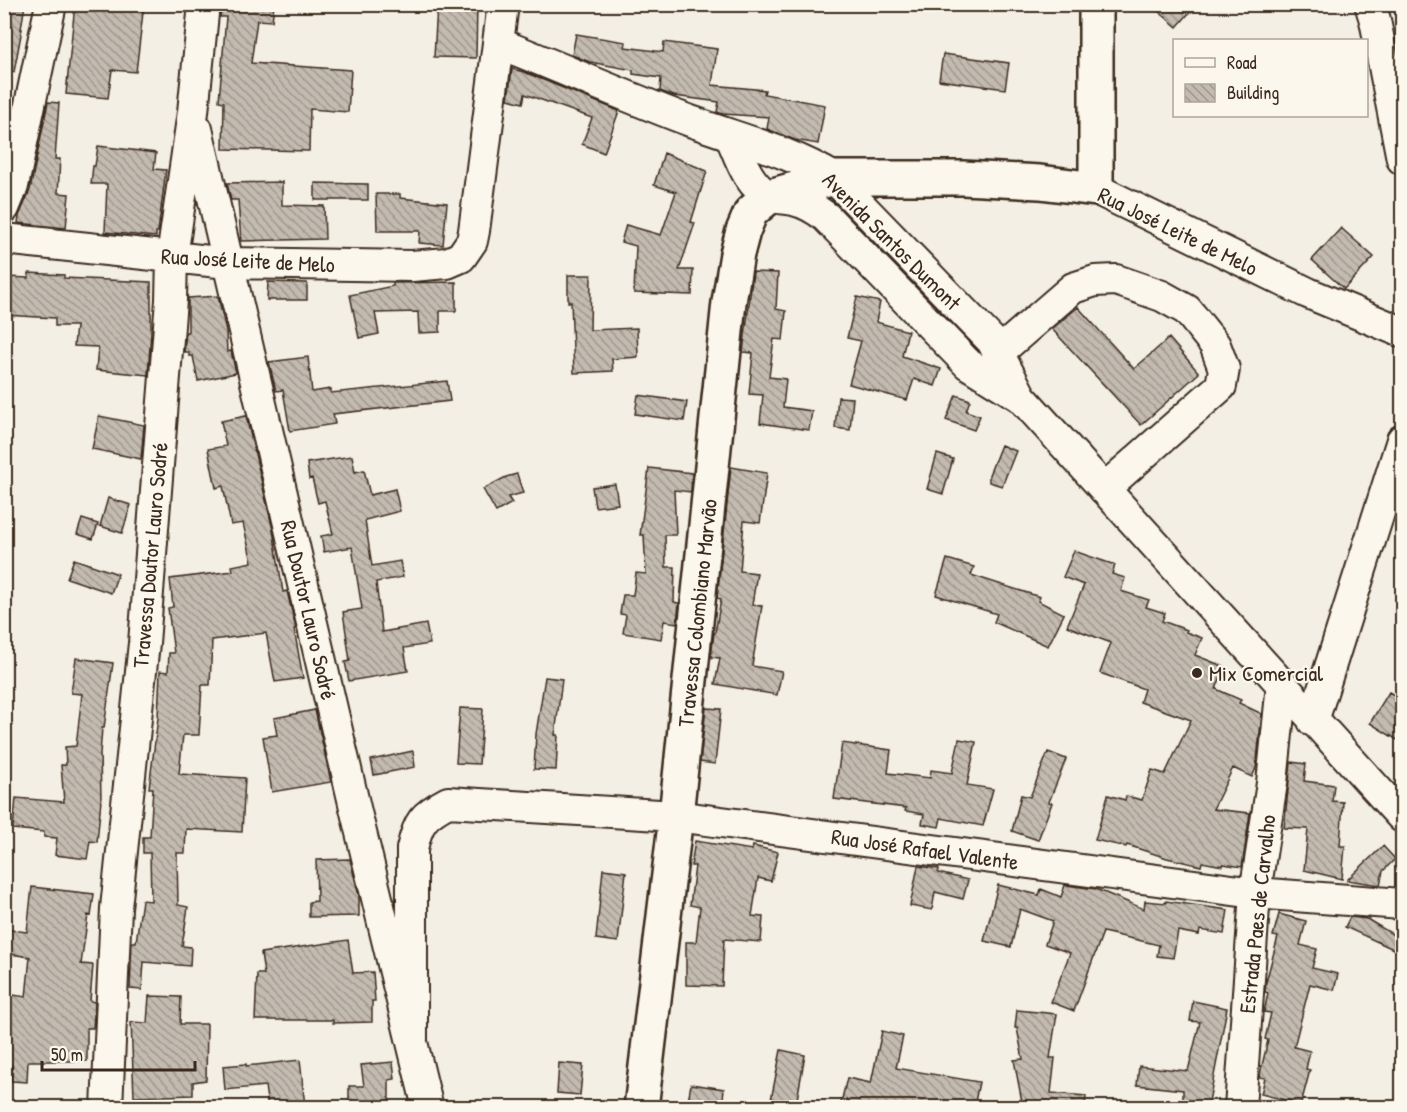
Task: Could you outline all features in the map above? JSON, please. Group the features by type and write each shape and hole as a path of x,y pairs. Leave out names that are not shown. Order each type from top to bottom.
{"main road":[{"path":"1096,4 1096,189"},
{"path":"770,196 834,178"},
{"name":"Rua José Leite de Melo","path":"834,178 974,179 1040,182 1096,189"},
{"name":"Travessa Colombiano Marvão","path":"640,1107 676,816 731,285 743,231 752,212 770,196"}],"street":[{"path":"4,208 13,186 51,4"},
{"name":"Travessa Doutor Lauro Sodré","path":"107,1107 116,908 144,643 171,300 172,257 193,112 204,4"},
{"name":"Rua José Leite de Melo","path":"4,239 228,263 412,266 447,263 461,257 472,241 474,231 503,4"},
{"path":"1371,4 1402,159"},
{"path":"498,43 730,135 750,176 759,188 770,196"},
{"name":"Rua Doutor Lauro Sodré","path":"193,112 356,812 428,1107"},
{"name":"Avenida Santos Dumont","path":"730,135 761,144 812,165 834,178 992,341 1021,397 1402,817"},
{"name":"Rua José Leite de Melo","path":"1096,189 1308,293 1402,332"},
{"name":"Avenida Santos Dumont","path":"770,196 809,205 826,217 968,364 1021,397"},
{"path":"998,353 1073,288 1095,281 1116,280 1162,296 1187,310 1215,345 1224,369 1221,386 1104,489"},
{"path":"1313,721 1402,440"},
{"name":"Estrada Paes de Carvalho","path":"1240,1107 1255,893 1272,783 1282,684"},
{"name":"Rua José Rafael Valente","path":"412,1039 412,849 417,827 432,810 448,802 676,816 1255,893 1402,904"}],"building":[{"path":"4,4 25,4 14,72 4,72"},
{"path":"75,4 144,4 136,72 112,70 108,98 66,94"},
{"path":"221,4 274,4 272,21 257,20 251,63 351,70 348,112 310,109 309,151 223,149 224,102 219,101 226,17 220,17"},
{"path":"450,4 477,4 476,58 434,57 437,6 450,8"},
{"path":"1150,4 1197,4 1177,27"},
{"path":"576,34 626,42 625,47 663,52 664,42 717,49 712,85 765,90 764,94 825,105 818,144 795,140 767,129 769,117 723,114 717,112 719,102 674,96 660,91 661,78 633,74 633,70 590,62 572,55"},
{"path":"943,54 1009,63 1005,89 939,80"},
{"path":"512,69 619,111 604,153 582,144 592,118 525,94 523,103 508,99"},
{"path":"48,102 59,103 55,159 60,159 58,193 69,194 66,228 18,223 30,190"},
{"path":"98,146 156,153 154,169 166,170 156,237 105,232 107,184 91,184"},
{"path":"664,153 707,171 691,222 695,223 679,270 693,270 692,295 634,293 636,246 621,242 626,225 661,235 676,192 654,185"},
{"path":"282,182 282,205 324,206 325,239 241,241 238,200 231,200 227,183"},
{"path":"315,183 368,184 368,200 315,200"},
{"path":"376,194 400,194 400,198 447,203 443,245 419,243 420,231 377,231"},
{"path":"1341,228 1374,257 1344,289 1312,260"},
{"path":"753,272 778,273 776,309 786,311 783,340 774,339 769,377 786,379 783,407 812,411 809,430 760,423 763,395 749,394 753,353 743,352"},
{"path":"29,273 64,275 64,278 151,282 148,375 96,370 98,347 74,346 76,326 55,326 55,318 4,315 4,277 29,278"},
{"path":"568,275 591,275 590,330 637,328 638,357 612,359 613,371 574,373"},
{"path":"268,282 307,283 307,300 267,300"},
{"path":"456,282 456,311 440,311 440,332 419,333 418,312 375,313 379,334 359,338 350,295 393,286 393,283"},
{"path":"218,296 226,331 227,352 231,351 236,373 198,381 193,356 189,356 189,352 184,352 186,332 188,332 188,298"},
{"path":"857,297 880,302 876,322 908,331 902,356 941,369 935,386 914,379 907,400 849,384 861,341 847,338"},
{"path":"1078,307 1134,369 1169,338 1199,373 1141,425 1052,329"},
{"path":"308,357 312,392 331,389 331,393 447,381 450,401 333,414 335,424 290,431 283,390 276,391 269,362"},
{"path":"638,395 687,402 684,421 635,414"},
{"path":"956,395 970,400 966,411 980,416 974,430 946,420"},
{"path":"838,397 853,398 850,430 835,428"},
{"path":"99,416 144,425 141,459 92,449"},
{"path":"246,416 273,530 283,592 287,591 296,629 294,629 303,678 275,682 266,633 212,640 210,685 202,685 199,735 183,735 179,774 245,778 242,832 186,829 185,853 177,853 178,905 188,907 182,946 191,947 190,966 144,962 142,990 130,989 132,942 136,942 142,900 151,901 150,853 143,853 143,837 150,837 153,788 149,788 158,718 160,671 168,672 169,653 174,653 168,608 173,607 170,579 233,571 232,566 252,562 243,523 231,525 223,486 216,488 208,449 226,446 221,421"},
{"path":"1001,445 1016,451 1002,486 989,482 989,475"},
{"path":"937,454 953,459 943,494 927,489"},
{"path":"352,456 355,472 364,470 370,495 395,489 400,511 365,520 372,566 400,561 403,577 376,582 382,632 426,624 430,644 404,648 408,671 349,681 345,662 350,661 343,612 362,609 352,547 324,552 321,536 333,534 325,501 318,503 312,478 309,479 307,463"},
{"path":"731,467 767,473 760,523 744,521 740,571 757,573 752,605 762,606 752,666 782,671 777,695 715,684 720,658 711,657 721,599 717,598"},
{"path":"649,468 692,473 691,492 674,490 676,535 665,535 666,567 675,567 674,602 679,603 677,623 664,621 661,639 623,633 626,615 620,614 623,595 633,595 636,573 646,574 644,535 640,535"},
{"path":"517,474 523,493 508,497 512,503 496,512 483,489"},
{"path":"615,484 618,504 595,507 592,487"},
{"path":"108,498 131,505 122,533 100,526"},
{"path":"82,519 98,524 93,539 77,534"},
{"path":"1074,551 1115,565 1112,574 1125,578 1121,591 1149,600 1146,607 1165,613 1162,621 1202,638 1195,655 1225,667 1216,689 1241,700 1239,703 1262,714 1256,768 1252,777 1233,768 1213,809 1250,813 1242,867 1202,862 1201,866 1127,845 1126,847 1095,840 1108,795 1125,800 1126,796 1142,800 1152,770 1165,774 1191,720 1140,702 1144,689 1100,673 1111,643 1067,626 1084,585 1063,577"},
{"path":"74,559 118,574 111,593 67,578"},
{"path":"947,559 974,567 971,575 1040,597 1038,601 1064,614 1048,646 994,622 997,614 936,595"},
{"path":"76,658 113,663 104,728 102,728 101,800 97,842 90,841 87,859 55,855 57,838 44,837 44,832 13,829 16,798 64,802 61,765 66,765 65,747 76,746 82,694 71,693"},
{"path":"545,677 562,679 555,735 558,735 556,770 534,769 536,734"},
{"path":"1389,692 1402,700 1402,743 1370,723"},
{"path":"460,708 483,709 479,764 456,763"},
{"path":"706,708 721,709 715,764 700,762"},
{"path":"315,710 331,782 272,792 263,737 277,735 274,718"},
{"path":"959,739 976,742 967,785 993,789 983,826 941,818 939,827 922,824 924,814 905,811 906,808 834,799 842,743 891,750 888,773 930,778 931,770 952,773"},
{"path":"413,751 415,767 374,775 371,760"},
{"path":"1048,752 1066,759 1049,802 1052,803 1038,840 1012,831 1021,795 1030,797"},
{"path":"1291,762 1306,764 1304,781 1334,785 1332,801 1343,802 1340,846 1345,846 1342,879 1304,870 1308,829 1284,828"},
{"path":"695,841 752,850 753,846 778,852 771,881 758,878 752,916 763,917 761,942 724,939 722,986 686,985 686,942 696,942 700,907 690,905 695,866 691,866"},
{"path":"1383,846 1395,859 1383,871 1380,885 1347,880"},
{"path":"350,859 359,896 359,916 309,917 309,902 317,901 316,860"},
{"path":"918,866 939,869 938,873 968,880 963,899 935,892 932,910 910,906"},
{"path":"603,869 626,872 618,942 596,939"},
{"path":"998,885 1039,895 1041,889 1061,897 1065,885 1096,889 1144,909 1145,901 1166,903 1166,901 1228,910 1224,934 1200,930 1199,935 1178,931 1173,958 1157,956 1159,945 1103,932 1074,1011 1051,1002 1070,953 1045,944 1053,921 1020,909 1011,947 984,941"},
{"path":"32,887 94,894 91,916 88,915 81,964 93,965 90,1001 95,1002 93,1028 87,1028 87,1061 28,1061 27,1082 11,1081 12,1066 4,1066 7,994 26,997 30,957 4,953 4,929 27,932"},
{"path":"1279,914 1306,921 1300,945 1317,949 1312,968 1338,974 1334,990 1310,984 1294,1047 1310,1051 1306,1069 1310,1070 1301,1104 1261,1094 1265,1078 1259,1077 1268,1040 1265,1039 1271,1013 1264,1012 1268,993 1265,992 1266,982 1278,937 1273,936"},
{"path":"1350,917 1367,919 1402,940 1402,953 1345,927"},
{"path":"348,940 353,973 373,972 375,1001 372,1001 372,1022 255,1020 257,974 264,974 261,953"},
{"path":"149,996 181,997 180,1024 207,1024 206,1080 193,1082 193,1095 134,1097 131,1022 147,1023"},
{"path":"1193,1001 1227,1008 1208,1107 1183,1107 1183,1090 1137,1085 1139,1066 1188,1071 1200,1022 1190,1021"},
{"path":"1017,1010 1057,1014 1050,1058 1055,1058 1051,1093 1086,1096 1085,1107 1023,1107 1014,1060 1023,1059 1017,1028 1015,1028"},
{"path":"882,1031 903,1036 896,1068 979,1082 974,1107 840,1107 847,1078 871,1083"},
{"path":"781,1050 805,1055 796,1105 771,1100"},
{"path":"300,1060 305,1106 268,1107 265,1086 225,1090 223,1066"},
{"path":"393,1062 395,1079 389,1080 389,1107 349,1107 349,1086 364,1086 361,1065"},
{"path":"559,1063 583,1065 580,1095 557,1093"},
{"path":"691,1084 724,1089 722,1107 687,1107"}],"place":[{"name":"Mix Comercial","path":"1197,673"}]}
